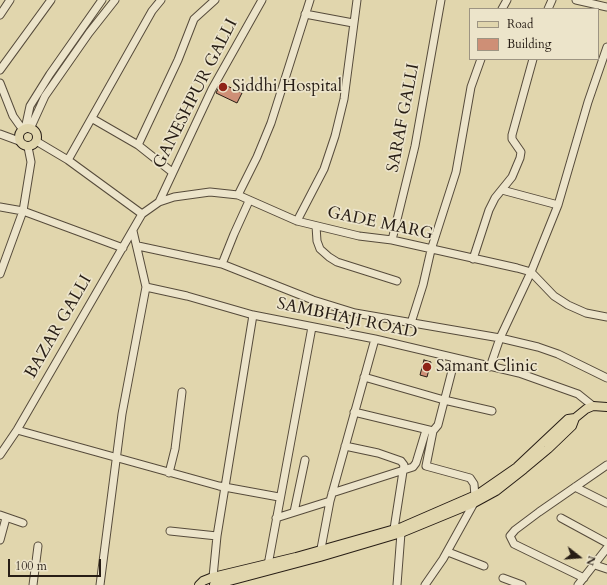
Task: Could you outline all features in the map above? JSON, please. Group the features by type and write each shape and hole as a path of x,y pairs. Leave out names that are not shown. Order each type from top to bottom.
{"main road":[{"path":"26,129 36,134 36,141 33,145 28,147 19,141 19,134 26,129"},
{"path":"199,585 203,581 213,581 320,554 397,531 475,499 517,467 568,419 575,418 593,406 606,405"},
{"path":"213,581 268,565 320,554"}],"street":[{"path":"0,15 10,0"},
{"path":"0,70 51,0"},
{"path":"26,129 30,106 50,74 102,0"},
{"path":"26,129 45,96 89,33 115,0"},
{"path":"68,160 152,11 161,0"},
{"path":"138,145 181,54 194,19 215,0"},
{"name":"GANESHPUR GALLI","path":"158,202 212,89 262,0"},
{"path":"238,195 257,157 271,123 310,0"},
{"path":"297,221 324,169 335,136 344,99 356,0"},
{"name":"SARAF GALLI","path":"392,240 416,146 441,0"},
{"path":"576,0 607,7"},
{"path":"305,14 353,23"},
{"path":"490,367 500,338 531,272 558,205 588,102 607,47"},
{"path":"411,323 425,278 431,250 456,172 471,87 481,60"},
{"path":"473,259 489,210 512,177 520,158 521,152 512,139 512,134 533,60"},
{"path":"0,83 13,116 26,129"},
{"path":"92,119 138,145 172,172"},
{"path":"0,134 19,141"},
{"path":"36,141 68,160 142,214"},
{"path":"0,274 23,211 32,162 28,147"},
{"path":"502,190 558,205"},
{"name":"GADE MARG","path":"142,214 158,202 188,194 210,192 238,195 297,221 316,226 359,236 392,240 531,272"},
{"path":"222,264 249,201"},
{"path":"0,207 23,211 123,248"},
{"name":"BAZAR GALLI","path":"0,455 17,430 142,214"},
{"path":"316,226 317,241 320,249 328,257 337,262 397,281"},
{"path":"100,585 122,414 146,287 138,246 133,231"},
{"path":"138,246 222,264 320,302 355,313 500,338 558,354 607,378"},
{"path":"531,272 554,296 568,305 586,312 607,317"},
{"name":"SAMBHAJI ROAD","path":"146,287 187,296 253,315 374,339 519,373 578,394 593,406"},
{"path":"213,581 217,536 253,315"},
{"path":"268,565 312,327"},
{"path":"320,554 332,493 374,339"},
{"path":"332,493 415,466 429,430 438,425 455,359"},
{"path":"364,377 444,400 492,410"},
{"path":"169,473 177,434 182,392"},
{"path":"354,412 429,430"},
{"path":"17,430 169,473 225,487 280,497"},
{"path":"425,585 448,552 475,499 474,484 470,478 426,466 429,430"},
{"path":"345,446 398,460 404,465 397,531 397,585"},
{"path":"294,512 305,460"},
{"path":"584,578 514,544 510,539 515,530 607,465"},
{"path":"574,487 607,503"},
{"path":"276,518 330,502"},
{"path":"0,540 3,517 23,523"},
{"path":"561,518 607,543"},
{"path":"170,531 217,536"},
{"path":"33,585 38,546"},
{"path":"578,585 607,548"},
{"path":"448,552 484,566"},
{"path":"595,565 607,569"},
{"path":"503,578 522,585"}],"building":[{"path":"221,83 242,93 237,103 216,93"},
{"path":"424,360 431,362 427,377 420,375"}],"place":[{"name":"Siddhi Hospital","path":"223,87"},
{"name":"Samant Clinic","path":"427,367"}]}
